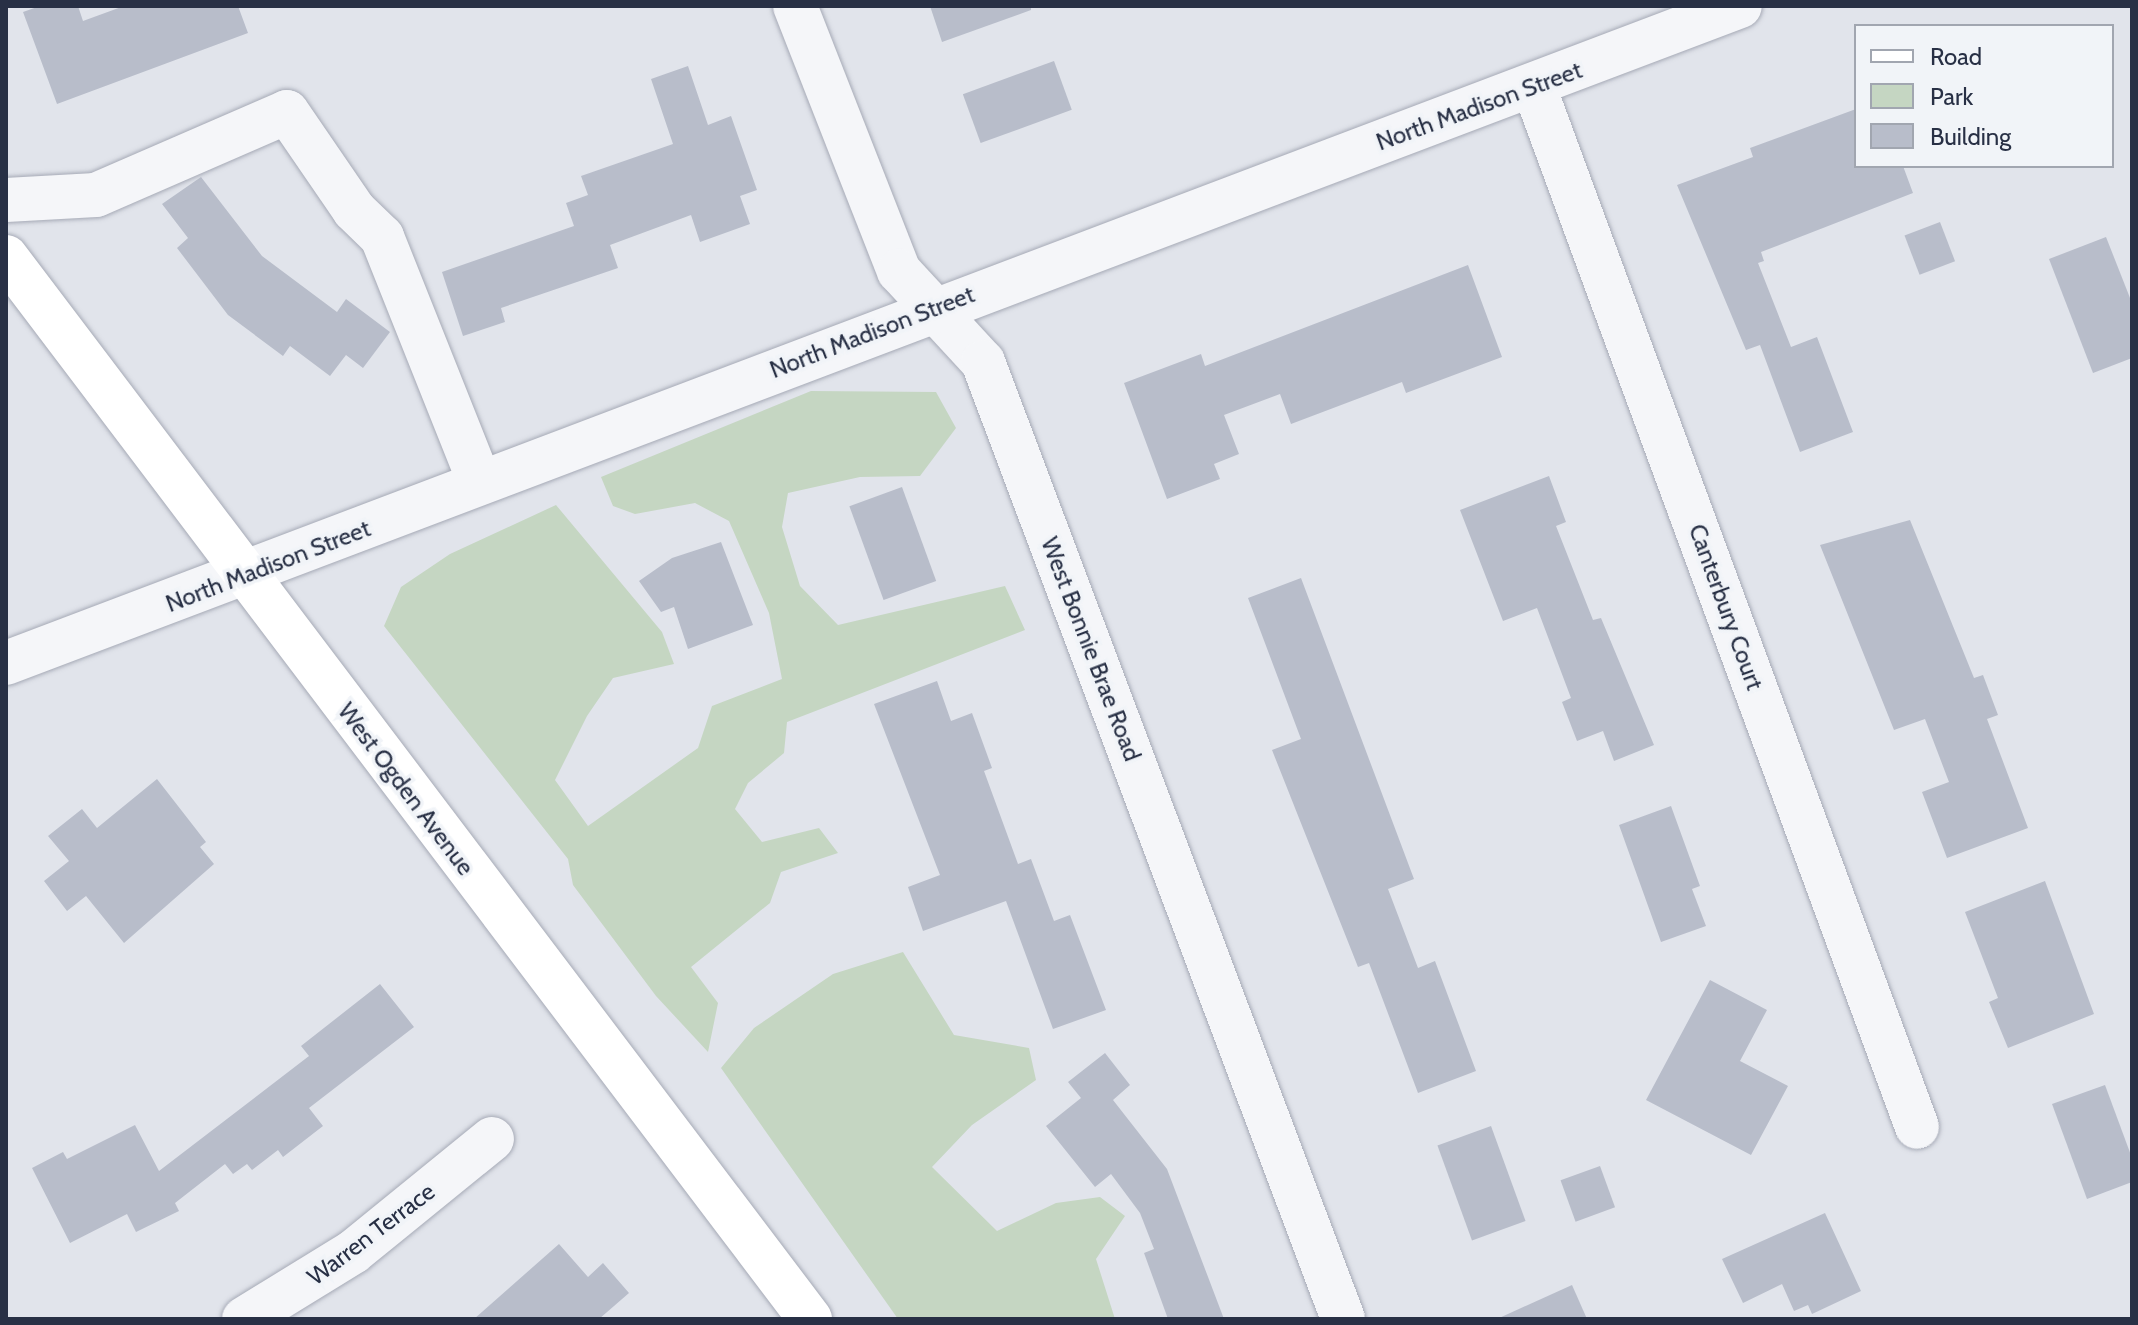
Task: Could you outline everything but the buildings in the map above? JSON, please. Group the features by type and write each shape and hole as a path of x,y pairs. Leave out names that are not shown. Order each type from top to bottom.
{"main road":[{"name":"West Ogden Avenue","path":"6,257 245,577 810,1319"}],"street":[{"name":"West Bonnie Brae Road","path":"795,6 899,271 931,310 983,362 1343,1319"},
{"name":"North Madison Street","path":"6,663 245,577 479,481 1534,87 1740,6"},
{"name":"Canterbury Court","path":"1534,87 1917,1127"},
{"path":"6,200 96,195 287,112 354,210 382,237 479,481"},
{"name":"Warren Terrace","path":"244,1319 353,1252 492,1139"}],"green space":[{"path":"811,391 936,392 956,428 920,476 860,477 788,493 782,527 800,586 838,625 1005,586 1025,630 787,722 784,753 748,783 735,809 762,842 819,828 838,853 781,872 770,903 691,967 718,1003 708,1052 656,996 573,885 568,859 384,626 401,587 450,554 556,505 662,632 674,664 613,678 587,716 555,780 588,826 698,748 712,706 782,679 769,613 729,521 695,503 635,514 613,506 601,477"},
{"path":"903,952 954,1035 1029,1048 1036,1080 972,1125 932,1167 997,1231 1056,1203 1100,1197 1125,1216 1096,1259 1115,1319 898,1319 721,1068 754,1028 833,974"}]}
